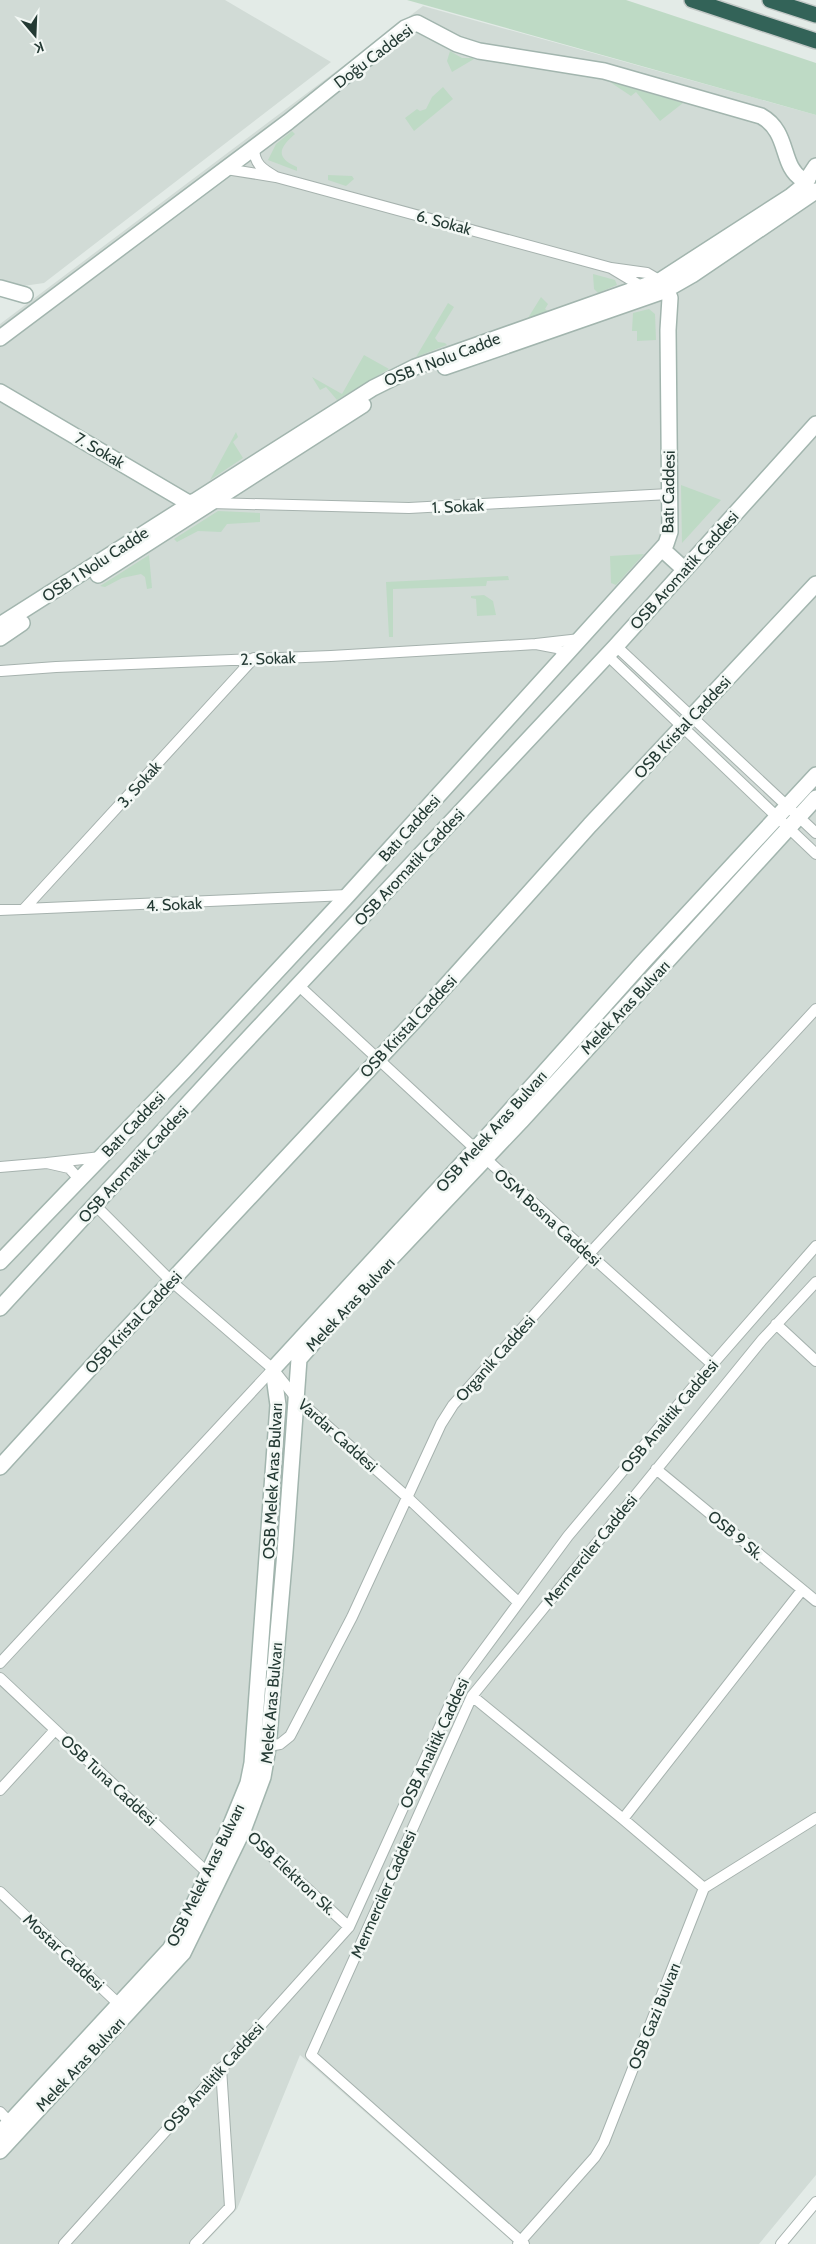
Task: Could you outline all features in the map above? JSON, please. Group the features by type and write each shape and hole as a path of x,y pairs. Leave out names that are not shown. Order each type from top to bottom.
{"highway":[{"path":"692,0 816,41"},
{"path":"770,0 816,15"}],"street":[{"name":"Doğu Caddesi","path":"0,338 254,147 405,28 417,23 457,44 479,51 604,71 766,118 775,127 782,140 789,161 797,199"},
{"name":"6. Sokak","path":"254,147 255,159 258,165 276,177"},
{"name":"Doğu Caddesi","path":"789,161 797,176 802,180 813,179"},
{"name":"6. Sokak","path":"225,169 276,177 612,268 647,273 657,288"},
{"name":"OSB 1 Nolu Cadde","path":"0,625 201,503 232,489 358,408 407,381 657,288 797,199 813,179"},
{"name":"6. Sokak","path":"612,268 657,288"},
{"path":"0,288 25,294"},
{"name":"OSB 1 Nolu Cadde","path":"0,638 359,396 395,376 461,350 657,288"},
{"name":"Batı Caddesi","path":"0,1262 178,1077 348,895 662,549 670,532 668,330 663,304 657,288"},
{"name":"7. Sokak","path":"0,392 201,503"},
{"name":"OSB Aromatik Caddesi","path":"0,1308 298,985 612,650 816,424"},
{"path":"232,489 246,504"},
{"name":"1. Sokak","path":"201,503 409,508 669,494"},
{"path":"662,549 684,569"},
{"name":"OSB Kristal Caddesi","path":"0,1467 378,1060 590,825 816,584"},
{"name":"2. Sokak","path":"0,671 65,666 536,644 581,639"},
{"name":"2. Sokak","path":"536,644 557,648 566,655"},
{"path":"612,650 782,813 789,830 816,854"},
{"name":"3. Sokak","path":"24,909 254,658"},
{"path":"687,722 782,813 798,817 816,833"},
{"name":"OSB Melek Aras Bulvarı","path":"7,2125 123,2008 170,1949 213,1878 238,1825 249,1778 260,1747 271,1618 278,1405 273,1368 480,1154 643,962 816,775"},
{"name":"Melek Aras Bulvarı","path":"271,1618 299,1359 480,1154 789,830 798,817 816,798"},
{"name":"4. Sokak","path":"0,910 348,895"},
{"name":"OSM Bosna Caddesi","path":"298,985 589,1254 712,1364"},
{"name":"Organik Caddesi","path":"260,1747 280,1744 290,1736 352,1617 441,1424 453,1404 816,1009"},
{"path":"0,1167 101,1157"},
{"path":"47,1163 69,1168 79,1178"},
{"name":"Vardar Caddesi","path":"95,1205 171,1281 273,1368 296,1398 407,1497 518,1602"},
{"name":"OSB Analitik Caddesi","path":"64,2244 349,1927 460,1682 568,1536 712,1364 816,1246"},
{"name":"Mermerciler Caddesi","path":"521,2243 311,2055 472,1696 776,1324 816,1282"},
{"path":"776,1324 816,1361"},
{"path":"0,1663 273,1368"},
{"name":"OSB 9 Sk.","path":"656,1469 816,1601"},
{"path":"623,1819 802,1590"},
{"name":"OSB Tuna Caddesi","path":"0,1678 213,1878"},
{"path":"472,1696 623,1819 704,1888 816,1818"},
{"path":"0,1790 55,1730"},
{"name":"OSB Elektron Sk.","path":"238,1825 349,1927"},
{"name":"OSB Gazi Bulvarı","path":"521,2243 595,2157 604,2142 704,1888"},
{"name":"Mostar Caddesi","path":"0,1892 123,2008"},
{"path":"196,2244 230,2207 221,2068"},
{"path":"0,2151 7,2125"},
{"path":"781,2244 816,2202"}],"shaded area":[{"path":"0,0 225,0 331,62 44,283 23,286 0,279"},
{"path":"423,6 816,115 816,2175 759,2244 515,2244 300,2055 237,2209 204,2244 0,2244 0,324"}],"green space":[{"path":"407,0 626,0 816,63 816,115"},
{"path":"450,51 462,58 474,59 452,72 447,61"},
{"path":"610,82 683,103 660,121 636,92 631,96"},
{"path":"443,87 453,99 414,131 405,118 417,109 420,111 426,109 432,97"},
{"path":"292,131 295,134 283,148 282,156 297,167 297,171 268,160 276,144"},
{"path":"328,175 352,176 354,179 346,186 328,180"},
{"path":"593,274 615,280 617,285 598,293 594,289"},
{"path":"541,297 548,304 545,309 548,311 528,318"},
{"path":"448,303 454,307 435,338 438,342 447,345 416,357"},
{"path":"649,309 655,314 656,340 637,341 637,331 632,331 633,313"},
{"path":"364,355 389,369 337,400 326,387 320,390 312,377 342,394"},
{"path":"236,432 238,437 233,442 243,458 210,480"},
{"path":"681,485 721,500 682,543"},
{"path":"218,511 260,513 260,522 227,524 221,532 198,531 177,542 174,539"},
{"path":"644,554 616,585 611,583 610,556"},
{"path":"149,555 152,588 147,589 145,577 141,574 122,578 105,587 100,586"},
{"path":"508,576 509,580 487,581 486,586 393,589 393,637 389,637 386,582"},
{"path":"484,595 493,601 496,615 477,616 476,599 471,598 471,596"}]}
